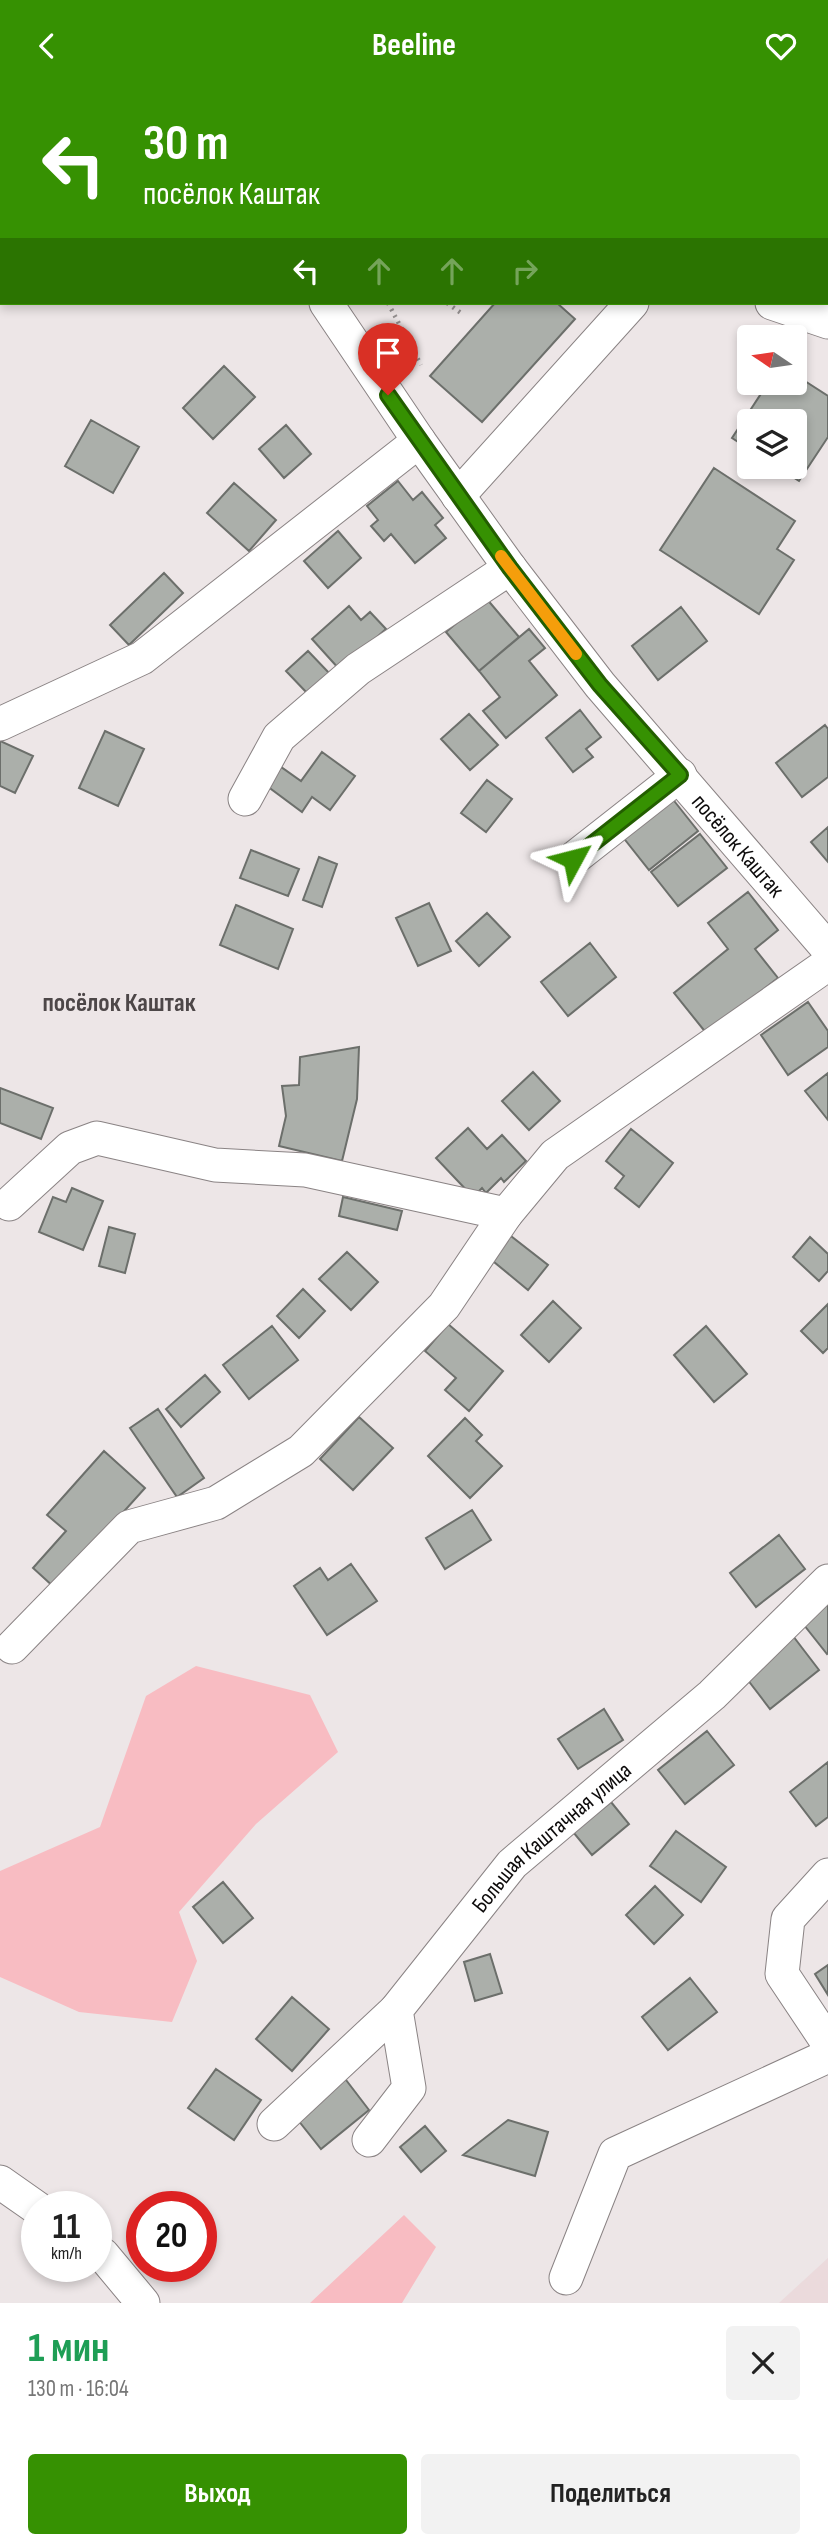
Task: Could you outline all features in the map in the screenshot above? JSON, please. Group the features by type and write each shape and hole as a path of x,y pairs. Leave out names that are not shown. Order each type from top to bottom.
{"street":[{"name":"посёлок Каштак","path":"327,305 458,496 600,685 828,949"},
{"path":"458,496 630,305"},
{"path":"778,305 828,322"},
{"path":"0,724 142,658 419,441"},
{"path":"245,799 279,737 358,669 510,568"},
{"path":"573,859 680,775"},
{"path":"12,1647 129,1527 216,1503 301,1451 444,1306 506,1214 555,1155 828,964"},
{"path":"9,1204 70,1148 97,1138 215,1165 305,1170 506,1214"},
{"name":"Большая Каштачная улица","path":"274,2124 396,2010 512,1864 712,1695 828,1581"},
{"path":"828,1875 788,1919 782,1973 828,2043"},
{"path":"369,2140 409,2088 396,2010"},
{"path":"566,2278 615,2154 828,2056"},
{"path":"0,2182 21,2197"},
{"path":"112,2266 143,2303"}],"path":[{"path":"389,305 421,365"},
{"path":"450,305 461,313"}],"shaded area":[{"path":"196,1666 310,1695 338,1752 256,1824 179,1912 197,1961 172,2022 79,2012 0,1977 0,1871 100,1827 146,1696"},
{"path":"404,2215 436,2247 402,2303 310,2303"},
{"path":"828,2258 828,2303 779,2303"}],"building":[{"path":"493,305 559,305 575,319 482,422 430,376"},
{"path":"224,366 255,397 213,439 183,408"},
{"path":"807,382 828,396 828,437 807,469 807,409 751,409 760,395 807,395"},
{"path":"91,420 139,447 113,493 65,466"},
{"path":"286,425 311,454 284,478 259,449"},
{"path":"714,468 795,521 777,549 794,560 759,614 660,550"},
{"path":"398,481 413,500 422,492 443,518 435,525 446,538 415,563 391,534 384,541 371,526 378,520 367,506"},
{"path":"234,483 276,520 249,551 207,513"},
{"path":"338,531 361,558 328,588 304,561"},
{"path":"164,573 183,593 129,645 110,625"},
{"path":"486,598 519,637 479,671 446,632"},
{"path":"349,606 361,620 370,612 386,629 340,670 312,639"},
{"path":"681,607 707,641 658,680 632,646"},
{"path":"529,629 545,648 529,661 557,695 506,738 483,711 500,697 479,671"},
{"path":"308,651 330,674 308,694 286,671"},
{"path":"580,710 601,737 586,749 593,757 573,772 546,738"},
{"path":"469,714 498,745 470,770 441,739"},
{"path":"825,725 828,729 828,777 802,797 776,763"},
{"path":"105,731 144,749 118,806 79,788"},
{"path":"0,741 33,756 15,793 0,786"},
{"path":"322,752 355,776 330,810 312,797 302,812 267,786 281,767 301,781"},
{"path":"487,780 512,799 486,832 461,813"},
{"path":"671,797 698,831 649,870 622,836"},
{"path":"828,827 828,862 811,842"},
{"path":"700,834 727,868 678,906 651,872"},
{"path":"251,850 299,869 288,896 240,878"},
{"path":"319,857 337,864 322,907 303,900"},
{"path":"748,892 778,930 755,949 778,978 707,1034 674,993 728,949 708,923"},
{"path":"429,903 451,951 418,966 396,918"},
{"path":"236,905 293,929 278,969 220,945"},
{"path":"487,913 510,937 479,966 456,941"},
{"path":"590,943 616,977 568,1016 541,982"},
{"path":"808,1002 828,1031 828,1047 788,1075 761,1035"},
{"path":"359,1047 357,1099 342,1161 279,1146 286,1116 282,1086 299,1085 300,1057"},
{"path":"533,1072 560,1101 529,1130 502,1101"},
{"path":"828,1073 828,1120 805,1091"},
{"path":"0,1088 53,1108 41,1139 0,1123"},
{"path":"468,1128 487,1149 502,1135 526,1161 504,1182 501,1178 486,1193 482,1188 473,1197 436,1158"},
{"path":"631,1129 673,1163 639,1207 615,1188 624,1176 606,1161"},
{"path":"72,1188 103,1201 83,1250 39,1232 53,1197 66,1202"},
{"path":"343,1197 402,1211 397,1230 339,1216"},
{"path":"109,1227 135,1234 125,1273 99,1266"},
{"path":"507,1233 548,1265 528,1290 488,1257"},
{"path":"810,1237 828,1254 828,1271 819,1281 793,1257"},
{"path":"347,1252 378,1282 351,1310 319,1279"},
{"path":"303,1289 325,1311 299,1338 277,1316"},
{"path":"553,1301 581,1328 549,1362 521,1335"},
{"path":"828,1304 828,1348 823,1353 801,1331"},
{"path":"448,1324 503,1371 469,1411 445,1390 456,1378 425,1351"},
{"path":"272,1326 298,1360 249,1399 223,1365"},
{"path":"706,1326 747,1374 714,1402 674,1355"},
{"path":"205,1375 220,1392 181,1427 166,1409"},
{"path":"158,1409 204,1478 177,1497 130,1428"},
{"path":"359,1417 393,1448 353,1490 320,1459"},
{"path":"465,1418 482,1435 476,1441 502,1466 470,1498 428,1456"},
{"path":"104,1451 145,1488 55,1588 33,1568 66,1531 47,1515"},
{"path":"472,1510 491,1540 445,1569 426,1538"},
{"path":"779,1535 805,1569 756,1607 730,1573"},
{"path":"351,1564 377,1601 327,1635 294,1586 320,1568 328,1580"},
{"path":"828,1598 828,1653 827,1654 800,1620"},
{"path":"793,1636 819,1670 770,1709 744,1675"},
{"path":"604,1709 623,1740 578,1769 558,1739"},
{"path":"707,1731 734,1765 685,1804 658,1770"},
{"path":"828,1762 828,1817 816,1826 790,1792"},
{"path":"611,1802 629,1824 592,1855 573,1832"},
{"path":"676,1831 726,1867 701,1902 650,1866"},
{"path":"223,1882 253,1918 223,1943 193,1907"},
{"path":"655,1886 683,1915 654,1944 626,1915"},
{"path":"490,1954 502,1993 475,2001 464,1962"},
{"path":"828,1965 828,1995 815,1974"},
{"path":"690,1978 717,2012 668,2050 642,2017"},
{"path":"292,1997 329,2029 292,2071 256,2039"},
{"path":"216,2069 261,2100 234,2140 188,2108"},
{"path":"343,2076 369,2110 321,2149 294,2115"},
{"path":"508,2120 548,2132 535,2176 463,2155"},
{"path":"425,2126 446,2151 421,2172 400,2147"}],"slow traffic":[{"path":"501,556 576,654"}],"district":[{"name":"посёлок Каштак","path":"119,1002"}],"route":[{"path":"388,395 510,568 600,685 680,775 573,859"}]}
